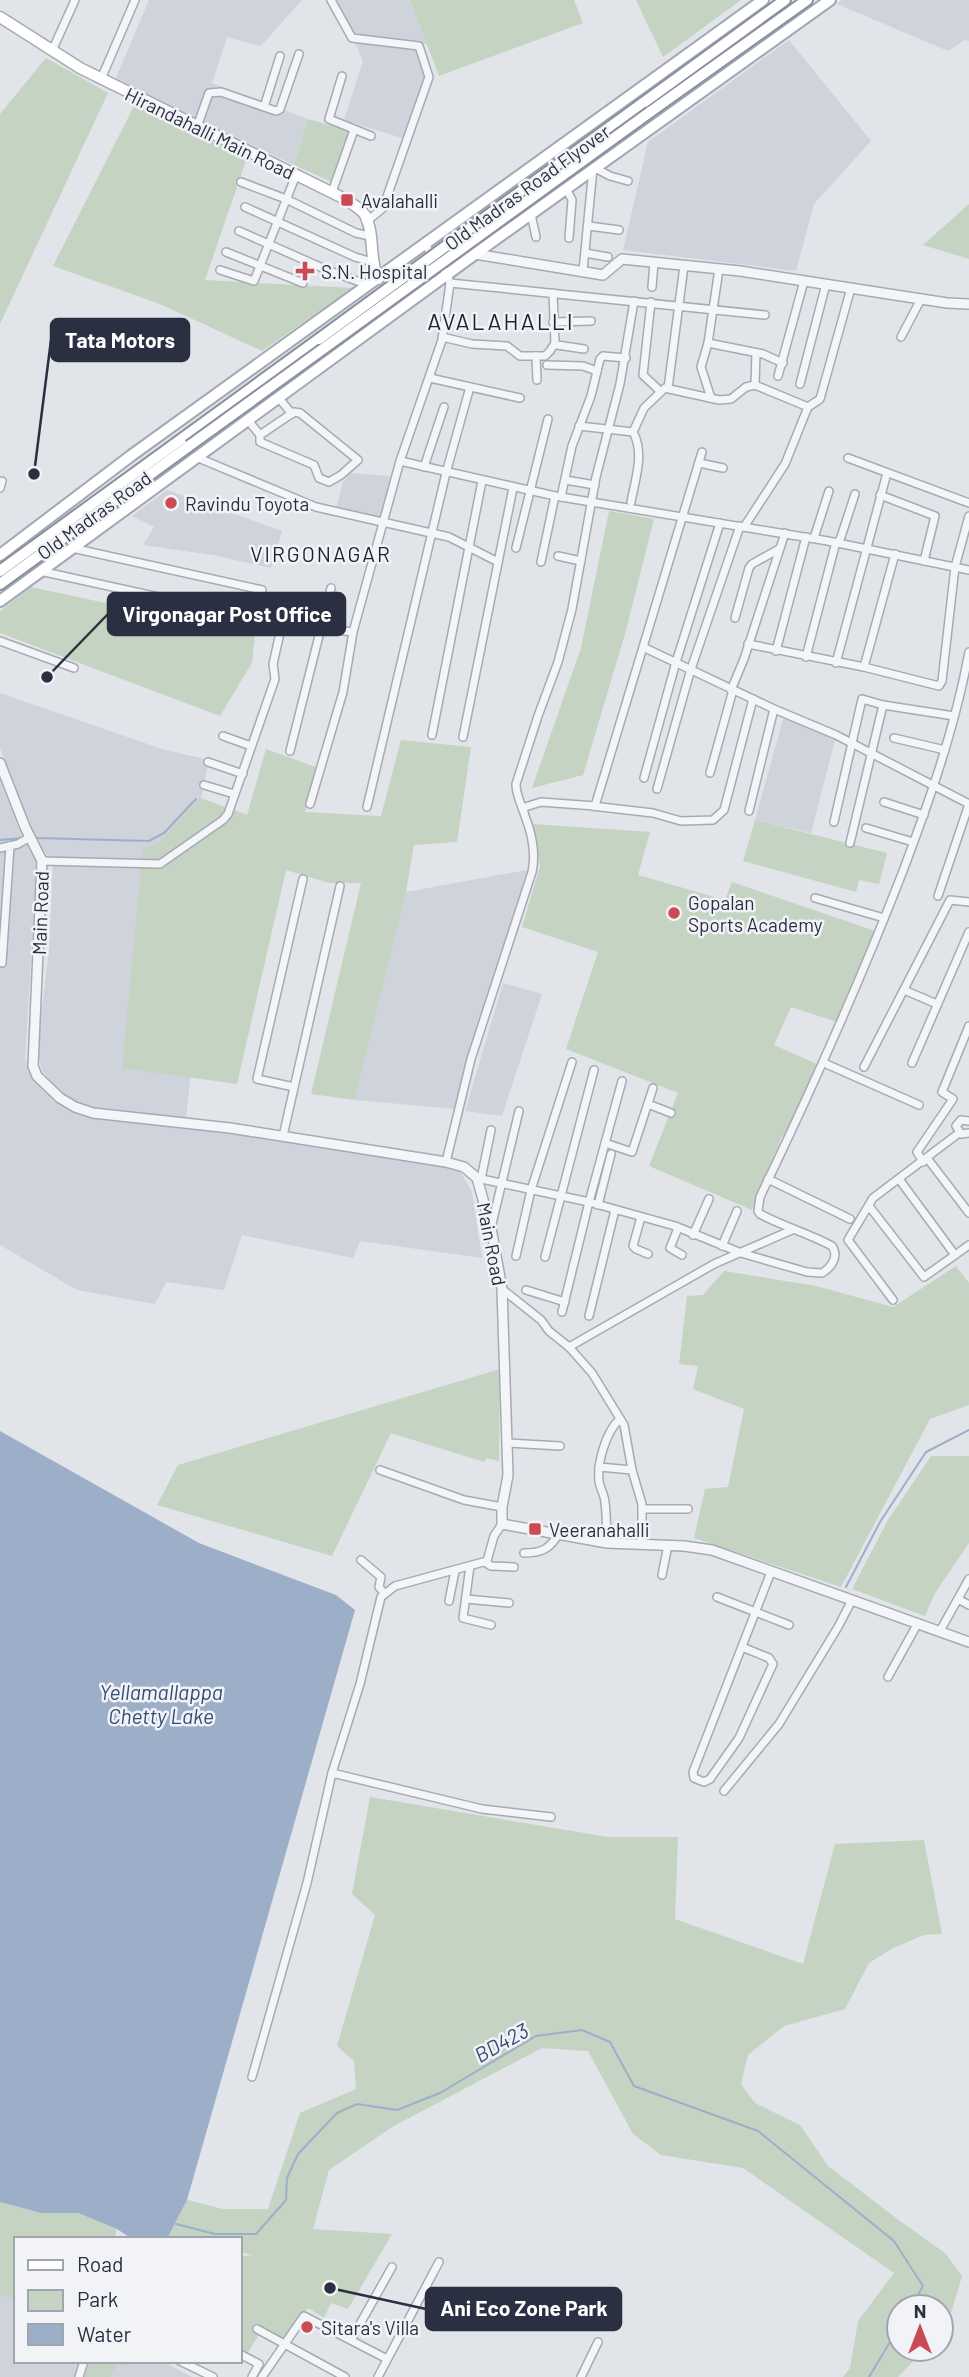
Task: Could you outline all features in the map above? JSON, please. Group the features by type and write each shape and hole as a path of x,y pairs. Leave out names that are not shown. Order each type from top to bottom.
{"main road":[{"path":"0,554 132,455 763,0"},
{"name":"Old Madras Road Flyover","path":"66,523 189,447 647,107 785,0"},
{"name":"Old Madras Road Flyover","path":"647,107 807,0"},
{"path":"0,601 71,548 189,447 247,419 449,279 475,254 830,0"},
{"name":"Hirandahalli Main Road","path":"0,17 101,79 347,200 364,214 370,236 373,282"},
{"name":"Old Madras Road","path":"0,584 189,447"},
{"path":"58,513 66,523"},
{"name":"Old Madras Road","path":"0,572 66,523"}],"street":[{"path":"52,51 75,0"},
{"path":"101,79 135,0"},
{"path":"331,0 352,38 419,46 429,76 383,208 366,222"},
{"path":"197,127 209,93 221,92 276,111 280,109 299,54"},
{"path":"264,107 280,57"},
{"path":"342,76 329,119 372,136"},
{"path":"332,192 354,130"},
{"path":"583,271 594,168 628,181"},
{"path":"220,270 254,281 296,175"},
{"path":"241,182 356,233 370,236"},
{"path":"566,188 572,200 569,238"},
{"path":"245,207 372,262"},
{"path":"531,214 536,237"},
{"path":"589,226 619,230"},
{"path":"239,231 327,270 373,282"},
{"path":"310,804 343,692 353,632 400,461 442,337 449,279 425,245"},
{"path":"226,252 303,283"},
{"path":"585,253 608,257"},
{"path":"475,254 604,274 619,260 654,262 969,304"},
{"path":"652,288 654,262"},
{"path":"631,502 639,455 633,432 644,408 664,390 680,305 684,266"},
{"path":"710,398 701,367 708,343 719,269"},
{"path":"449,279 553,293 765,315"},
{"path":"778,376 804,281"},
{"path":"800,384 826,284"},
{"path":"657,789 691,669 742,526 785,464 808,407 820,399 851,288"},
{"path":"442,337 472,344 507,346 520,356 548,354 555,343 553,293"},
{"path":"901,337 920,299"},
{"path":"446,1162 471,1059 532,872 533,848 516,784 558,662 572,609 595,485 626,358 634,301"},
{"path":"651,302 643,375 664,390 719,400 731,399 746,387 755,385 808,407"},
{"path":"553,322 591,321"},
{"path":"555,343 584,349"},
{"path":"708,343 773,357 783,363"},
{"path":"755,385 756,353"},
{"path":"536,356 537,380"},
{"path":"541,562 572,446 603,356 626,358"},
{"path":"547,365 583,366 597,371"},
{"path":"430,378 520,398"},
{"path":"367,807 446,473 470,387"},
{"path":"278,397 292,414"},
{"path":"424,467 444,407"},
{"path":"247,419 260,435 262,444 314,465 319,478 329,482 358,460 300,413 292,414 260,435"},
{"path":"516,548 548,419"},
{"path":"579,426 633,432"},
{"path":"189,447 316,507 432,532 469,545 498,562"},
{"path":"592,806 596,806 702,453"},
{"path":"848,458 969,503"},
{"path":"400,461 558,497 785,533 969,570"},
{"path":"699,463 723,468"},
{"path":"836,663 887,473"},
{"path":"565,480 595,485"},
{"path":"432,735 482,481"},
{"path":"463,737 513,488"},
{"path":"776,651 810,538 830,491"},
{"path":"806,657 838,543 855,494"},
{"path":"880,495 935,516 924,561"},
{"path":"748,645 864,667 939,686 955,567 968,522"},
{"path":"644,778 720,523"},
{"path":"710,773 732,690 785,533"},
{"path":"71,548 262,590"},
{"path":"735,618 749,568 779,549"},
{"path":"864,667 895,554"},
{"path":"558,556 581,561"},
{"path":"40,571 282,624 353,632"},
{"path":"290,751 331,588"},
{"path":"42,861 160,864 223,820 229,814 275,679 273,664 282,624"},
{"path":"0,640 74,668"},
{"path":"645,648 852,743 969,804 938,896"},
{"path":"491,1130 479,1179 589,1202 678,1228 741,1253 807,1272 817,1274 827,1270 834,1260 835,1249 804,1231 793,1230 760,1214 760,1196 824,1063 924,814 945,750 969,652"},
{"path":"522,808 541,802 653,813 681,821 715,819 724,810 753,699"},
{"path":"835,822 862,699 954,716"},
{"path":"850,843 883,705"},
{"path":"749,811 774,709"},
{"path":"223,736 251,747"},
{"path":"894,738 945,750"},
{"path":"208,762 243,774"},
{"name":"Main Road","path":"0,763 42,861 32,1058 37,1076 60,1098 93,1113 283,1136 446,1162 464,1167 479,1179 502,1289 508,1443 508,1475 502,1524"},
{"path":"204,785 234,794"},
{"path":"884,802 924,814"},
{"path":"866,828 913,842"},
{"path":"0,848 18,844 30,837"},
{"path":"2,963 10,846"},
{"path":"294,1087 257,1079 303,879"},
{"path":"283,1136 340,886"},
{"path":"815,898 884,918"},
{"path":"864,1067 950,900 969,902"},
{"path":"912,1063 969,932"},
{"path":"904,990 937,1004"},
{"path":"969,1026 942,1092 953,1098 918,1152 969,1213"},
{"path":"516,1256 531,1190 572,1062"},
{"path":"824,1063 919,1105"},
{"path":"545,1257 594,1070"},
{"path":"562,1312 622,1082"},
{"path":"605,1143 632,1152 653,1088"},
{"path":"648,1104 671,1114"},
{"path":"491,1228 519,1111"},
{"path":"893,1300 848,1240 873,1198 925,1160 966,1135 957,1123 964,1119 969,1121"},
{"path":"598,1205 611,1154"},
{"path":"768,1179 850,1219"},
{"path":"899,1179 955,1255"},
{"path":"693,1235 709,1199"},
{"path":"869,1206 924,1277 969,1245"},
{"path":"589,1316 615,1210"},
{"path":"722,1246 737,1211"},
{"path":"641,1217 633,1246 649,1254"},
{"path":"678,1228 670,1248 682,1255"},
{"path":"569,1346 715,1264 793,1230"},
{"path":"502,1289 533,1312 549,1331 569,1346 592,1373 620,1419 628,1439 632,1470 642,1509 642,1544"},
{"path":"526,1290 565,1301"},
{"path":"607,1543 605,1502 599,1467 609,1435 620,1419"},
{"path":"508,1443 560,1446"},
{"path":"599,1467 632,1470"},
{"path":"380,1471 464,1500 502,1507"},
{"path":"642,1509 688,1509"},
{"path":"252,2077 307,1884 332,1773 360,1684 380,1601 384,1593 395,1586 485,1562 489,1558 496,1532 502,1524 607,1543 712,1550 969,1642"},
{"path":"524,1553 543,1551 554,1543 559,1533"},
{"path":"662,1575 668,1545"},
{"path":"361,1560 382,1577 379,1587 384,1593"},
{"path":"485,1562 488,1566 514,1567"},
{"path":"470,1566 463,1620 491,1625"},
{"path":"449,1601 455,1571"},
{"path":"742,1647 769,1658 773,1664 739,1738 710,1779 704,1782 694,1778 693,1772 771,1572"},
{"path":"940,1631 969,1579"},
{"path":"717,1597 789,1625"},
{"path":"466,1599 509,1603"},
{"path":"958,1599 969,1605"},
{"path":"724,1791 779,1724 852,1600"},
{"path":"888,1677 918,1623"},
{"path":"332,1773 482,1809 551,1817"},
{"path":"378,2377 439,2262"},
{"path":"351,2340 392,2267"},
{"path":"262,2377 303,2316 387,2359"},
{"path":"257,2329 345,2377"},
{"path":"581,2377 598,2342"},
{"path":"242,2355 259,2364 252,2377"},
{"path":"184,2363 213,2377"}],"shaded area":[{"path":"149,0 302,0 261,46 227,37 212,83 308,119 294,165 115,80"},
{"path":"337,0 410,0 427,44 355,35"},
{"path":"842,0 969,0 969,41 965,40 948,51 837,4"},
{"path":"789,40 871,141 814,204 796,271 623,250 648,142"},
{"path":"355,42 418,49 424,78 405,139 344,120 363,61"},
{"path":"351,473 391,476 380,520 336,509 343,482"},
{"path":"167,490 282,531 271,568 213,555 143,545 154,527 132,516"},
{"path":"0,693 162,749 209,760 201,798 247,815 234,858 190,1080 186,1119 93,1110 61,1094 42,1070 37,1053 49,949 53,864 33,834 0,748"},
{"path":"784,716 835,740 811,833 755,820"},
{"path":"0,780 22,837 37,861 25,1060 35,1078 93,1117 211,1129 458,1168 472,1192 482,1258 360,1241 353,1258 242,1235 224,1290 166,1282 155,1304 77,1290 0,1245"},
{"path":"527,870 456,1109 355,1100 406,892"},
{"path":"503,983 542,994 502,1116 465,1111"},
{"path":"0,2296 14,2299 14,2363 80,2363 77,2377 0,2377"},
{"path":"89,2363 166,2363 192,2377 84,2377"}],"green space":[{"path":"410,0 574,0 583,23 439,76"},
{"path":"636,0 741,0 663,57"},
{"path":"46,58 108,93 0,324 0,114"},
{"path":"135,104 247,158 205,280 353,288 262,351 160,304 53,266"},
{"path":"308,119 351,131 332,182 294,165"},
{"path":"969,204 969,259 923,245"},
{"path":"609,511 654,519 625,634 583,775 532,788 581,648"},
{"path":"31,587 255,635 252,663 220,716 0,633 0,611"},
{"path":"401,740 471,747 457,842 414,845 406,892 355,1100 311,1094 361,883 329,883 286,870 237,1084 122,1068 143,848 158,843 200,798 247,815 266,749 318,768 305,812 381,816"},
{"path":"755,820 887,853 879,884 859,880 856,892 743,861"},
{"path":"533,824 650,832 638,875 725,900 732,882 875,931 837,1022 791,1007 774,1045 817,1064 787,1132 781,1138 752,1210 649,1166 678,1093 566,1049 598,952 522,927 540,866"},
{"path":"956,1266 969,1283 969,1405 930,1419 841,1587 694,1538 705,1489 728,1487 744,1409 693,1389 698,1366 679,1364 687,1296 703,1295 724,1271 816,1286 893,1307"},
{"path":"500,1369 499,1461 486,1458 484,1462 391,1433 332,1556 157,1505 178,1465"},
{"path":"931,1456 969,1456 969,1543 935,1593 925,1616 852,1589 888,1520"},
{"path":"370,1797 608,1837 678,1837 675,1919 803,1964 835,1844 924,1840 942,1934 924,1935 893,1948 869,1963 845,2009 784,2026 748,2055 741,2084 755,2103 800,2125 828,2166 945,2253 962,2276 955,2300 955,2293 885,2293 885,2363 912,2363 898,2377 843,2377 850,2368 858,2321 894,2273 743,2168 661,2155 633,2134 588,2051 542,2048 392,2127 329,2170 313,2229 392,2234 348,2309 331,2303 324,2318 308,2308 284,2341 263,2328 247,2354 242,2352 242,2257 253,2255 242,2252 242,2237 168,2237 187,2200 223,2209 268,2209 300,2113 356,2089 354,2061 337,2046 375,1915 352,1894"},
{"path":"0,2202 41,2213 78,2213 117,2229 115,2237 14,2237 14,2299 0,2296"},
{"path":"89,2363 117,2363 110,2377 84,2377"}],"water":[{"name":"Yellamallappa Chetty Lake","path":"0,1431 199,1543 336,1595 355,1610 187,2200 168,2237 129,2237 117,2229 78,2213 41,2213 0,2202"}],"waterway":[{"path":"36,838 149,841 164,833 196,799"},
{"path":"0,840 23,838"},
{"path":"846,1587 880,1522 926,1452 969,1430"},
{"name":"BD423","path":"176,2224 215,2234 256,2234 286,2200 287,2178 298,2154 337,2113 357,2104 397,2110 440,2093 536,2036 582,2030 610,2042 634,2086 758,2131 894,2241 923,2286 919,2293"},
{"name":"BD423","path":"869,2377 885,2350"}],"place":[{"name":"Avalahalli","path":"347,200"},
{"name":"S.N. Hospital","path":"305,271"},
{"name":"Tata Motors","path":"34,474"},
{"name":"Ravindu Toyota","path":"171,503"},
{"name":"Virgonagar Post Office","path":"47,677"},
{"name":"Gopalan Sports Academy","path":"674,913"},
{"name":"Veeranahalli","path":"535,1529"},
{"name":"Ani Eco Zone Park","path":"330,2288"},
{"name":"Sitara's Villa","path":"307,2327"}],"district":[{"name":"AVALAHALLI","path":"501,321"},
{"name":"VIRGONAGAR","path":"321,553"}]}
